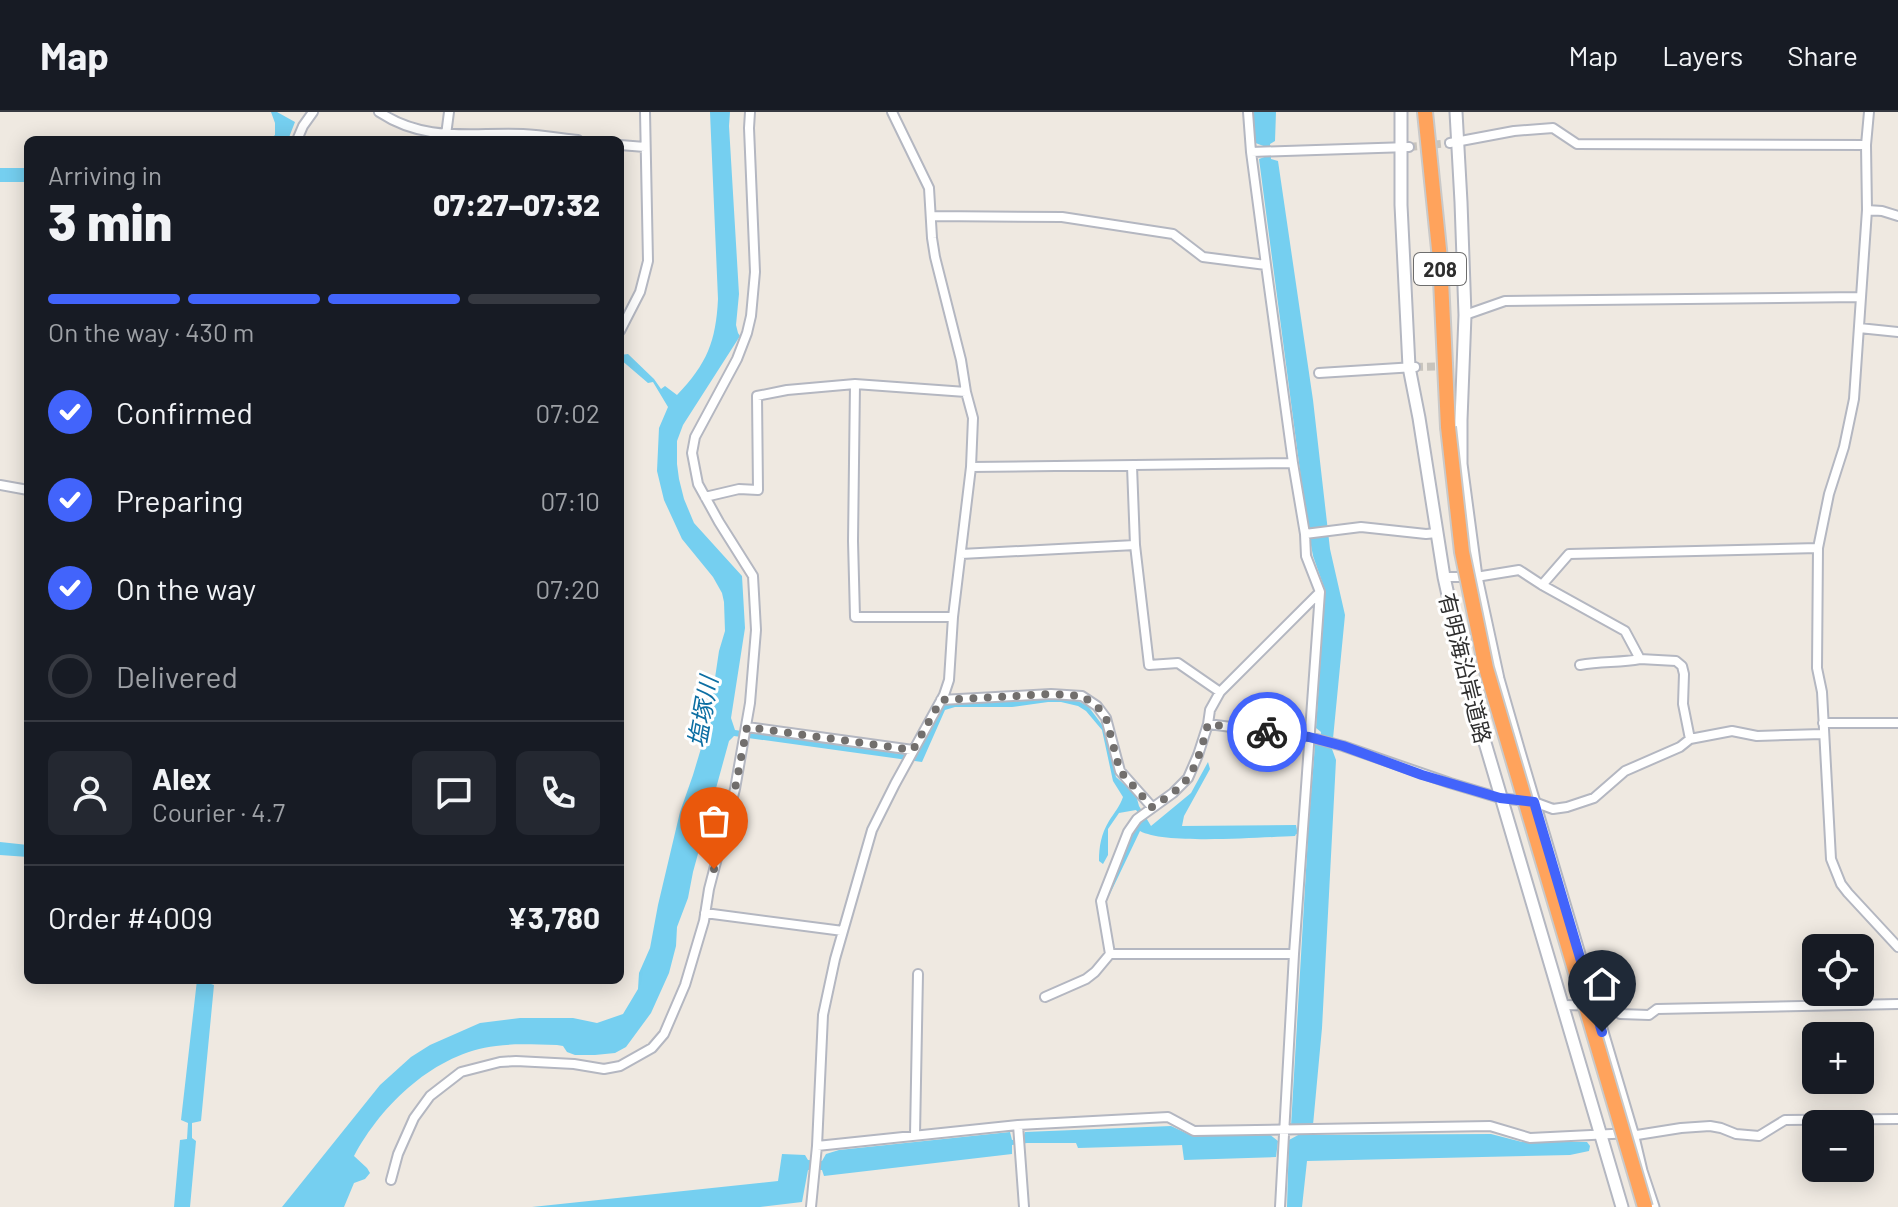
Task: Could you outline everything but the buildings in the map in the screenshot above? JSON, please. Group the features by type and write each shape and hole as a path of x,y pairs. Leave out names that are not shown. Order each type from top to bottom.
{"highway":[{"name":"208","path":"1425,112 1440,259 1448,427 1462,552 1486,668 1645,1207"}],"main road":[{"name":"有明海沿岸道路","path":"1401,112 1405,147 1401,205 1412,367 1444,577 1468,685 1622,1207"},
{"name":"有明海沿岸道路","path":"1456,112 1454,143 1465,315 1459,366 1461,464 1476,577 1498,679 1653,1207"}],"street":[{"path":"299,136 313,112"},
{"path":"379,112 409,126 446,135 542,136"},
{"path":"446,135 449,112"},
{"path":"624,323 640,292 648,261 645,112"},
{"path":"391,1180 398,1154 414,1118 430,1096 461,1072 516,1061 604,1069 620,1066 652,1048 664,1034 685,985 735,789 747,727 756,630 753,576 698,484 692,453 695,437 737,359 747,333 753,298 750,112"},
{"path":"810,1207 817,1150 823,1015 872,830 949,680 953,617 971,467 973,418 935,257 929,188 892,112"},
{"path":"1248,112 1306,556 1320,592 1294,954 1280,1207"},
{"path":"1869,112 1867,210 1852,411 1818,548 1817,668 1822,692 1831,859 1841,884 1898,947"},
{"path":"1454,143 1514,131 1553,128 1577,144 1866,145"},
{"path":"624,145 645,147"},
{"path":"1251,152 1405,147"},
{"path":"1867,210 1898,216"},
{"path":"931,216 1048,216 1089,221 1173,234 1203,257 1266,265"},
{"path":"1465,315 1505,301 1861,297"},
{"path":"1859,328 1898,332"},
{"path":"1319,373 1412,367"},
{"path":"705,497 739,489 758,490 757,396 855,384 966,392"},
{"path":"855,384 855,617 953,617"},
{"path":"971,467 1293,463"},
{"path":"1132,466 1135,545 1149,665 1178,663 1220,692"},
{"path":"0,485 24,489"},
{"path":"1305,534 1361,527 1437,533"},
{"path":"961,554 1135,545"},
{"path":"1542,585 1569,554 1818,548"},
{"path":"1444,577 1476,577 1519,570 1625,631 1640,659"},
{"path":"1045,997 1086,979 1110,954 1101,901 1128,832 1137,819 1188,778 1198,755 1210,710 1220,692 1320,592"},
{"path":"1580,665 1640,659 1676,661 1682,666 1684,674 1683,704 1690,739"},
{"path":"941,700 1051,694 1082,696 1097,706 1106,718 1120,771 1152,807"},
{"path":"1823,723 1898,723"},
{"path":"1208,724 1309,737 1422,775 1500,798 1534,802 1553,809 1594,798 1625,771 1680,747 1690,739 1732,731 1757,736 1823,734"},
{"path":"747,727 913,750"},
{"path":"1527,885 1556,875"},
{"path":"705,913 843,931"},
{"path":"1110,954 1294,954"},
{"path":"915,1135 918,974"},
{"path":"1562,1005 1612,1006 1620,1014 1649,1015 1657,1009 1898,1004"},
{"path":"817,1150 915,1135 1168,1117 1194,1131 1490,1126 1530,1138 1637,1135 1710,1126 1736,1134 1759,1136 1785,1120 1898,1119"},
{"path":"1018,1129 1024,1207"}],"water":[{"path":"271,112 295,122 290,136 274,136 275,123"},
{"path":"710,112 730,112 739,294 736,325 740,336 683,425 677,441 677,464 684,499 694,523 742,576 745,628 731,718 735,730 915,756 944,704 1056,698 1078,701 1088,706 1103,726 1116,777 1136,795 1151,826 1191,793 1208,762 1210,769 1184,816 1182,826 1296,825 1297,830 1308,831 1315,745 1320,744 1321,732 1316,728 1325,590 1313,556 1307,524 1259,159 1267,156 1266,147 1253,142 1253,112 1276,112 1275,141 1270,144 1271,159 1278,161 1313,400 1330,549 1345,615 1332,749 1336,760 1322,1028 1310,1135 1491,1134 1522,1142 1587,1142 1589,1151 1570,1155 1307,1161 1302,1207 1287,1207 1289,1140 1300,1134 1300,1128 1291,1126 1308,836 1191,839 1140,831 1109,896 1108,891 1126,844 1144,820 1136,810 1119,813 1108,829 1108,855 1103,864 1099,861 1104,831 1123,797 1113,781 1102,730 1078,706 1048,702 945,710 922,762 734,736 729,741 688,898 677,927 669,973 651,1013 626,1047 615,1053 575,1055 557,1045 504,1045 452,1059 413,1084 379,1118 354,1156 370,1173 365,1179 354,1183 344,1207 282,1207 380,1085 411,1057 430,1045 480,1023 520,1018 573,1018 597,1023 623,1014 638,989 639,973 650,948 680,812 708,725 725,631 722,593 682,539 664,500 657,471 659,428 668,407 653,382 648,383 624,362 624,354 628,354 661,389 665,386 677,395 696,373 708,351 718,299"},
{"path":"0,168 24,168 24,182 0,182"},
{"path":"0,842 24,845 24,857 0,855"},
{"path":"197,984 211,984 214,985 201,1121 192,1123 192,1138 196,1141 190,1207 174,1207 180,1140 187,1139 188,1123 181,1120"},
{"path":"1171,1126 1188,1134 1269,1134 1278,1141 1276,1157 1184,1160 1182,1145 1078,1148 1076,1143 1027,1143 1012,1145 1012,1154 824,1176 822,1170 808,1170 802,1202 760,1207 532,1207 778,1181 782,1154 805,1155 808,1160 822,1161 826,1154 839,1150 1010,1132 1012,1140 1023,1138 1025,1132"}],"tunnel":[{"path":"1409,147 1450,143"},
{"path":"1415,367 1454,366"}],"way so far":[{"path":"714,869 747,727 913,750 941,700 1051,694 1082,696 1097,706 1106,718 1120,771 1152,807 1188,778 1208,724 1267,732"}],"route":[{"path":"1267,732 1309,737 1500,798 1534,802 1602,1032"}],"water label":[{"name":"塩塚川","path":"702,712"}]}
